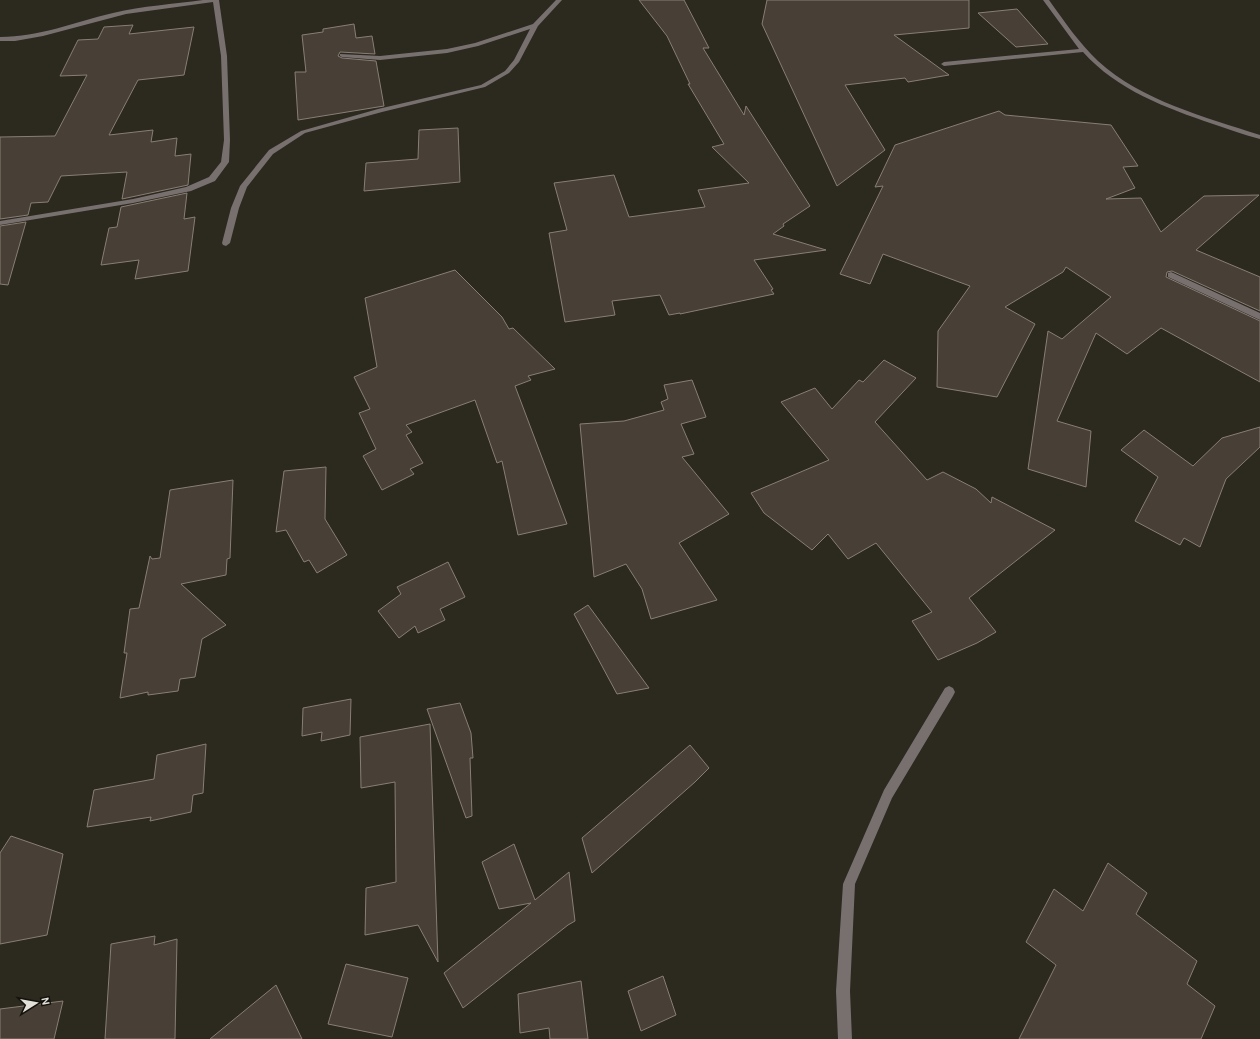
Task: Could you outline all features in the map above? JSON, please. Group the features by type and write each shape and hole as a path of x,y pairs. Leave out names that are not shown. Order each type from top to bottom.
{"street":[{"path":"0,39 15,40 41,35 114,15 216,0 224,56 227,140 225,162 212,179 188,189 133,201 0,222"},
{"path":"226,243 235,208 244,186 271,152 303,132 380,110 483,86 507,72 517,61 535,25 559,0"},
{"path":"1046,0 1084,50 1104,69 1139,93 1180,110 1260,137"},
{"path":"342,55 380,58 447,51 482,43 535,25"},
{"path":"944,64 1084,50"},
{"path":"1171,275 1260,318"},
{"path":"845,1039 843,991 849,884 888,794 949,692"}],"building":[{"path":"639,0 684,0 709,48 703,48 744,115 746,106 810,206 783,224 784,226 773,234 826,250 754,260 773,289 771,290 774,294 669,315 660,295 612,301 615,315 565,322 549,233 567,230 554,183 614,175 629,217 705,207 698,190 749,183 712,147 724,144 688,84 690,84 667,36"},
{"path":"767,0 969,0 969,28 894,35 949,75 908,82 905,78 845,85 885,150 837,186 762,24"},
{"path":"1017,9 1048,44 1016,47 978,13"},
{"path":"354,24 356,38 372,36 375,54 340,52 338,56 342,58 376,61 384,106 298,120 295,72 306,72 302,35 323,32 323,29"},
{"path":"133,25 129,34 194,27 184,75 138,80 109,135 153,130 151,142 177,138 175,156 191,154 188,185 122,199 127,172 61,176 48,202 31,203 28,215 0,219 0,137 55,136 87,75 60,76 78,40 98,39 104,27"},
{"path":"999,111 1005,115 1111,125 1138,166 1123,167 1135,188 1106,199 1141,198 1161,232 1204,196 1259,195 1196,250 1260,277 1260,311 1172,271 1167,272 1166,277 1260,321 1260,382 1161,328 1127,354 1096,333 1057,421 1091,431 1086,487 1028,469 1048,331 1062,339 1111,297 1066,267 1063,272 1005,307 1035,324 997,397 937,387 938,331 970,286 883,254 870,284 840,274 883,186 875,187 895,145"},
{"path":"458,128 460,182 364,191 366,163 418,159 419,130"},
{"path":"187,193 184,219 195,217 188,271 135,279 139,260 101,265 109,228 117,227 121,207"},
{"path":"26,222 8,285 0,284 0,226"},
{"path":"455,270 502,317 509,329 513,328 555,369 528,376 531,380 515,386 567,524 518,535 502,461 497,463 475,400 406,425 412,432 406,435 423,463 410,469 414,474 382,490 363,456 376,449 359,413 370,409 354,377 377,367 365,298"},
{"path":"884,360 916,378 875,422 927,480 943,472 976,489 991,503 992,497 1055,530 969,598 996,632 977,643 938,660 912,621 932,612 876,543 848,559 828,534 812,550 764,513 751,493 829,460 781,402 815,388 832,409 859,380 863,382"},
{"path":"692,380 706,417 681,424 694,454 682,457 729,514 679,543 717,600 651,619 642,589 626,564 594,577 580,424 624,421 664,410 661,402 668,399 664,385"},
{"path":"1260,427 1260,447 1226,479 1200,547 1184,538 1180,545 1135,521 1158,477 1121,450 1144,430 1193,466 1222,438"},
{"path":"326,467 325,519 347,555 317,573 309,560 304,562 286,530 276,532 284,471"},
{"path":"233,480 230,558 227,559 226,575 181,584 226,625 202,639 195,677 180,679 178,691 148,695 148,692 120,698 127,653 124,653 130,609 139,608 150,556 152,559 160,558 170,490"},
{"path":"448,562 465,597 440,609 445,620 418,633 415,626 399,638 378,611 401,594 397,587"},
{"path":"588,605 649,688 617,694 574,614"},
{"path":"351,699 350,735 321,741 322,732 302,736 303,708"},
{"path":"460,703 471,733 473,758 470,758 472,816 466,818 427,709"},
{"path":"430,724 438,962 418,925 365,935 366,888 396,882 395,782 361,788 360,737"},
{"path":"206,744 203,793 193,795 191,812 150,821 151,817 87,827 94,790 154,779 157,755"},
{"path":"690,745 709,768 592,873 582,838"},
{"path":"11,836 63,854 47,935 0,944 0,853"},
{"path":"514,844 535,900 569,872 575,921 463,1008 444,973 531,903 499,909 482,862"},
{"path":"1108,863 1147,893 1136,914 1197,961 1187,984 1215,1006 1201,1039 1019,1039 1056,965 1026,942 1054,889 1083,911"},
{"path":"155,936 154,945 177,939 175,1039 105,1039 111,944"},
{"path":"346,964 408,978 392,1037 328,1024"},
{"path":"663,976 676,1015 641,1031 628,991"},
{"path":"581,981 588,1039 550,1039 549,1028 520,1033 518,994"},
{"path":"276,985 302,1039 210,1039"},
{"path":"63,1001 54,1039 0,1039 0,1009"}]}
